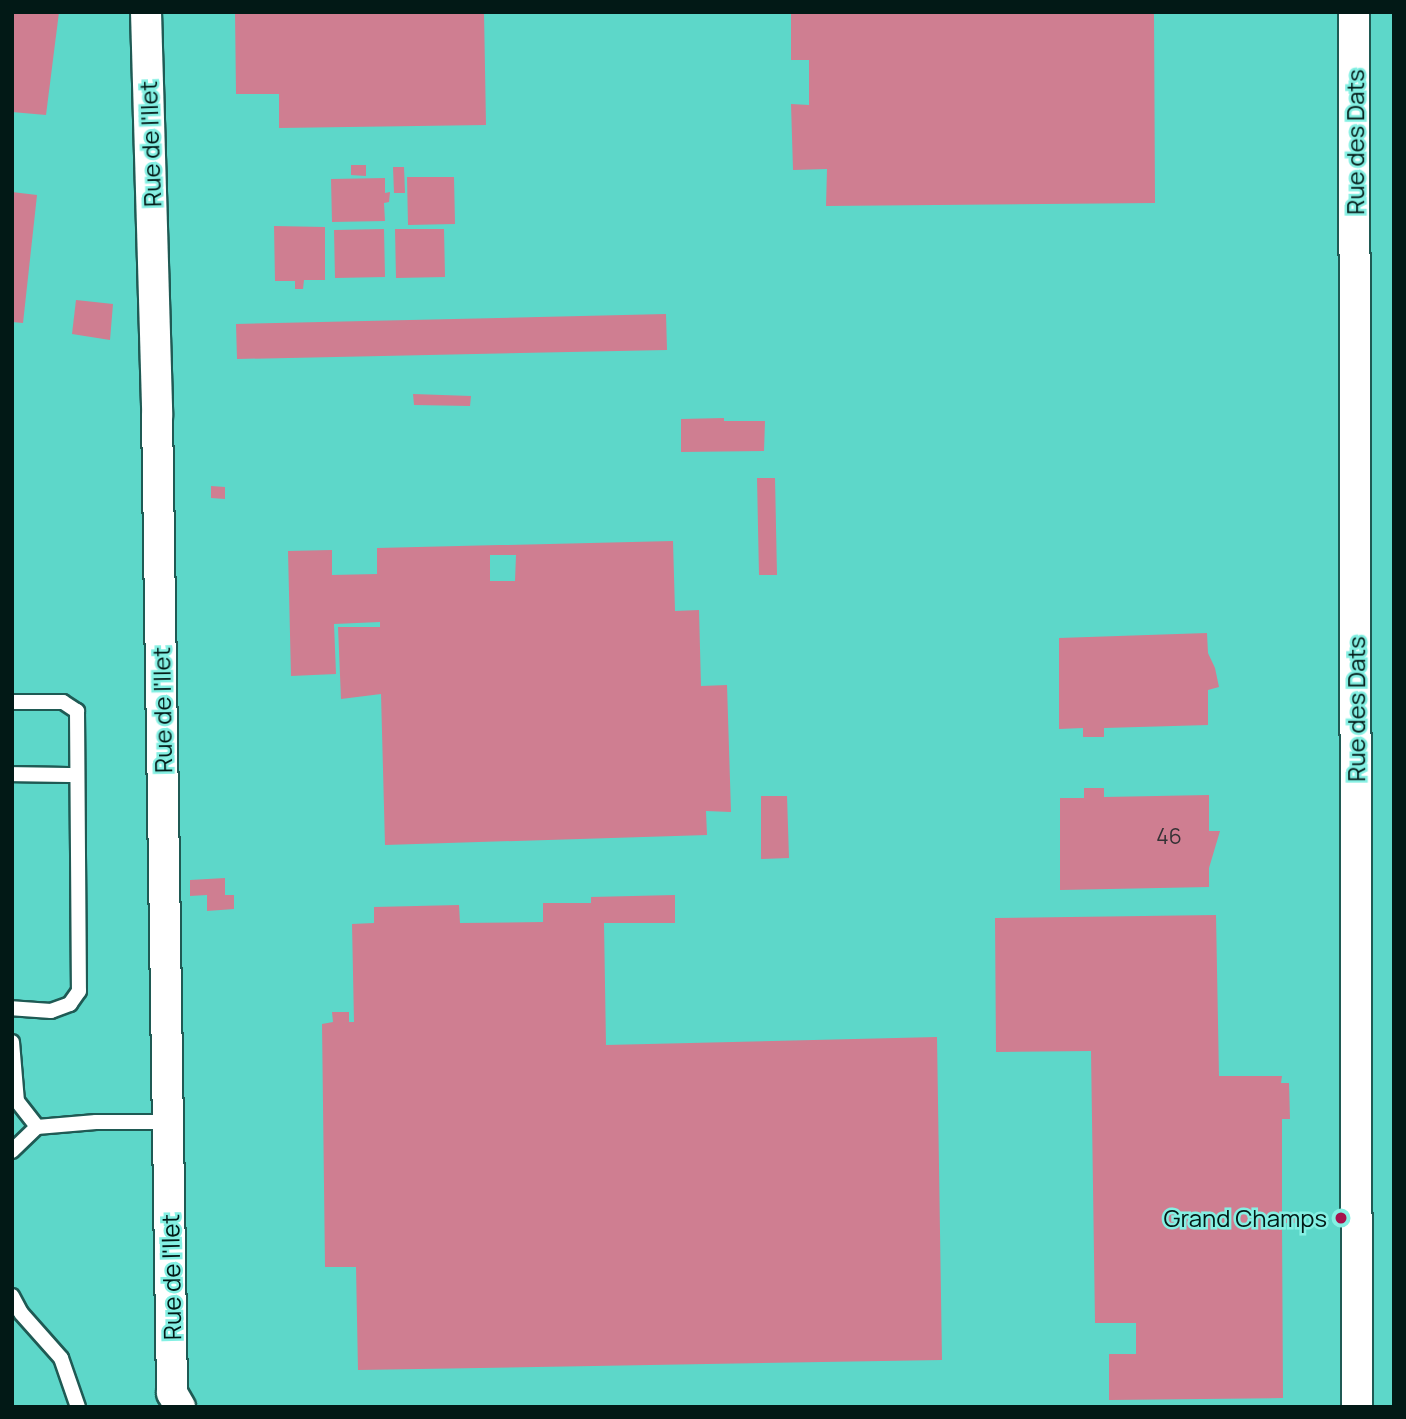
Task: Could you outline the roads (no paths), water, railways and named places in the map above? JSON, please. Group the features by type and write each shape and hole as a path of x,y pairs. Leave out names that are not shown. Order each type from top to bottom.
{"street":[{"name":"Rue de l'Ilet","path":"146,12 158,414 172,1393 180,1407"},
{"name":"Rue des Dats","path":"1354,12 1357,1407"}],"lane":[{"path":"12,702 63,702 77,711 79,991 70,1004 51,1011 12,1008"},
{"path":"12,774 78,775"},
{"path":"12,1042 17,1101 37,1128"},
{"path":"12,1151 37,1128 96,1122 168,1122"},
{"path":"12,1296 21,1313 61,1358 78,1407"}],"place":[{"name":"Grand Champs","path":"1341,1218"}]}
